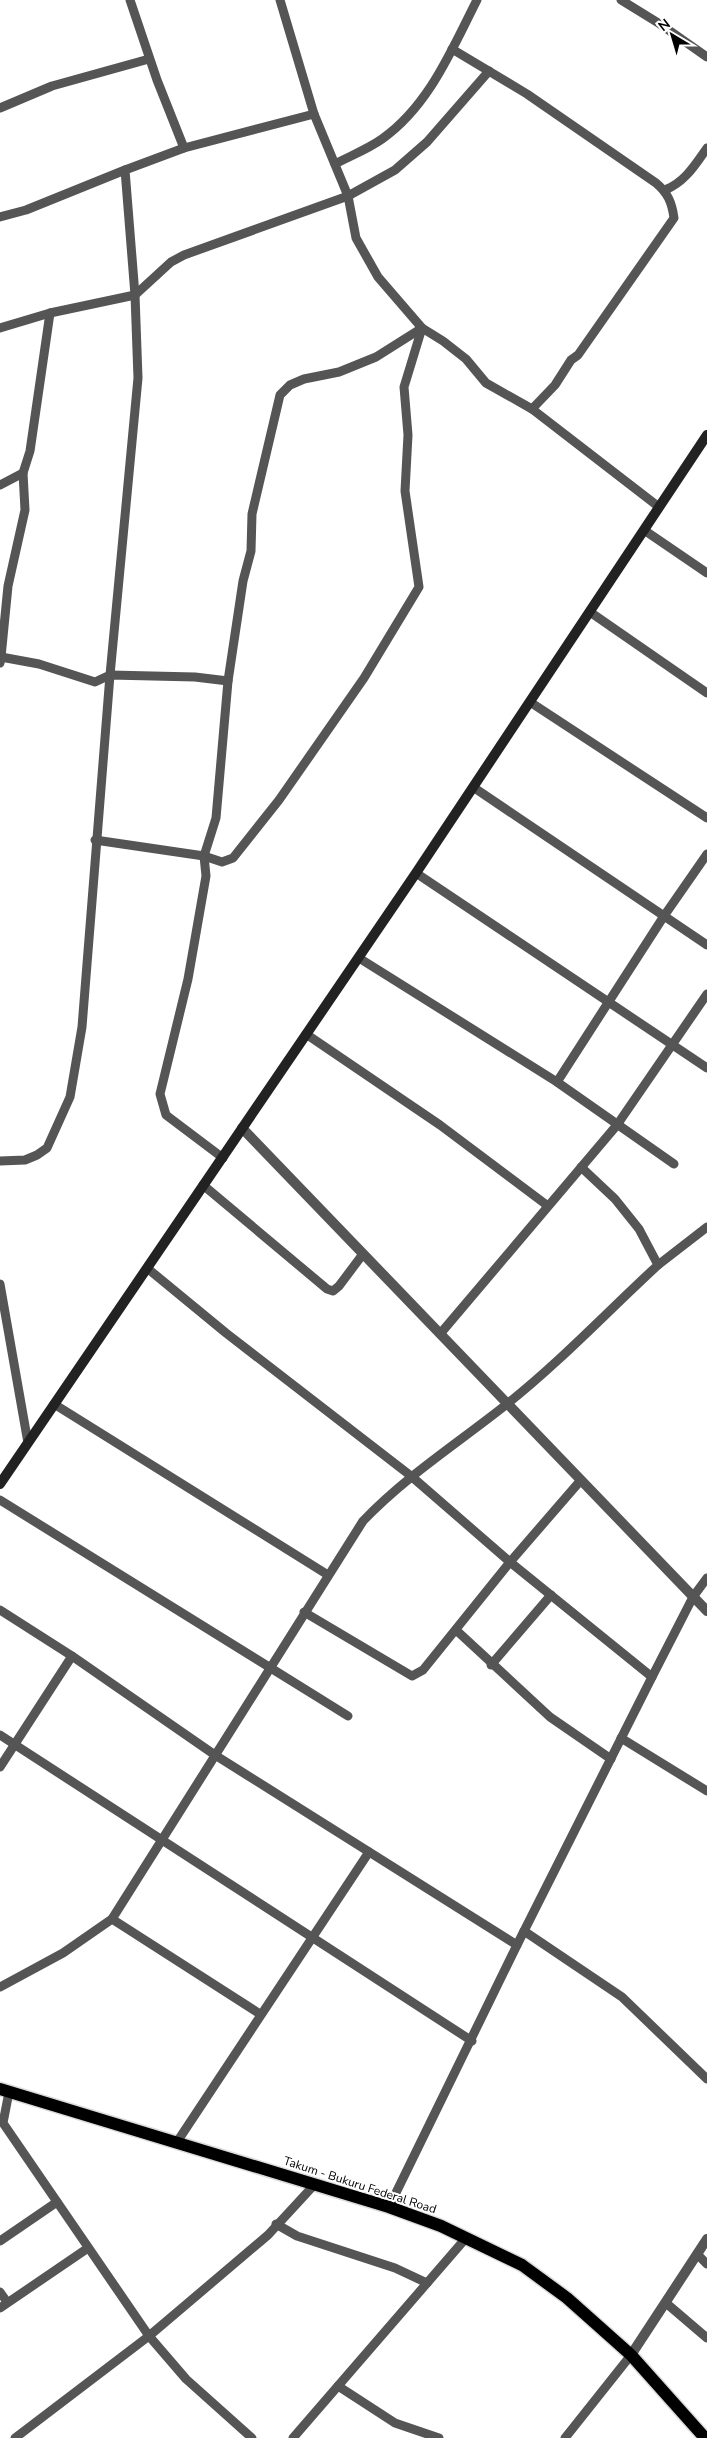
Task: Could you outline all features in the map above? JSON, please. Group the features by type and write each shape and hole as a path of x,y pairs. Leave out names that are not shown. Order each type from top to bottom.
{"main road":[{"path":"0,1484 359,958 707,435"},
{"name":"Takum - Bukuru Federal Road","path":"5,2090 389,2207 466,2238 522,2265 567,2298 632,2354 705,2438"}],"street":[{"path":"130,0 149,60 184,148"},
{"path":"280,0 314,114 348,196 356,238 378,277 422,328 466,359 486,383 532,409 660,507"},
{"path":"334,164 382,140 405,121 427,91 452,49 477,0"},
{"path":"621,0 660,24 707,58"},
{"path":"452,49 527,94 665,190 672,204 674,218 578,355 571,360 555,384 532,409"},
{"path":"0,108 52,86 149,60"},
{"path":"0,328 50,313 136,295 172,262 184,254 348,196 395,170 427,142 444,120 489,71"},
{"path":"0,217 26,210 184,148 314,114"},
{"path":"665,190 677,185 707,148"},
{"path":"0,1161 25,1160 47,1148 70,1097 82,1027 110,675 138,378 136,295 125,170"},
{"path":"50,313 30,451 23,473 25,510 8,586 0,660 40,664 95,682 110,675 195,677 228,681"},
{"path":"223,1158 166,1115 160,1094 188,979 206,876 204,856 216,818 228,681 243,581 251,551 252,514 280,395 290,384 304,379 339,372 376,357 422,328"},
{"path":"96,840 204,856 222,862 233,858 364,678 419,587 405,492 408,435 404,387 422,328"},
{"path":"0,486 23,473"},
{"path":"644,530 707,573"},
{"path":"590,612 707,693"},
{"path":"530,702 707,818"},
{"path":"473,787 707,945"},
{"path":"557,1082 664,916 707,854"},
{"path":"416,873 707,1068"},
{"path":"359,958 557,1082 674,1164"},
{"path":"440,1334 617,1125 674,1045 707,994"},
{"path":"306,1034 440,1125 548,1206"},
{"path":"242,1128 707,1611"},
{"path":"581,1167 615,1199 639,1229 658,1265"},
{"path":"204,1185 327,1289 333,1291 339,1286 363,1254"},
{"path":"0,1987 63,1953 112,1919 161,1838 271,1669 304,1612 363,1521 388,1495 411,1476 508,1403 658,1265 707,1227"},
{"path":"147,1268 226,1333 411,1476 510,1562 652,1677"},
{"path":"0,1284 28,1444"},
{"path":"54,1404 328,1574"},
{"path":"304,1612 412,1676 423,1670 510,1562 582,1480"},
{"path":"0,1500 348,1716"},
{"path":"389,2207 472,2041 517,1945 652,1677 693,1597 707,1578"},
{"path":"491,1665 551,1595"},
{"path":"0,1610 72,1656 215,1755 517,1945"},
{"path":"456,1630 491,1665 550,1717 611,1759"},
{"path":"0,1767 72,1656"},
{"path":"0,1736 161,1838 472,2041"},
{"path":"622,1738 707,1791"},
{"path":"177,2142 369,1852"},
{"path":"112,1919 260,2014"},
{"path":"524,1931 622,1997 707,2079"},
{"path":"5,2090 2,2124 148,2336 186,2379 252,2438"},
{"path":"15,2438 148,2336 268,2234 314,2184"},
{"path":"0,2241 57,2202"},
{"path":"276,2224 297,2236 395,2268 427,2283"},
{"path":"293,2438 466,2238"},
{"path":"565,2438 632,2354 707,2239"},
{"path":"0,2292 4,2305 88,2248"},
{"path":"697,2254 707,2264"},
{"path":"666,2303 707,2338"},
{"path":"338,2386 395,2423 439,2438"}]}
